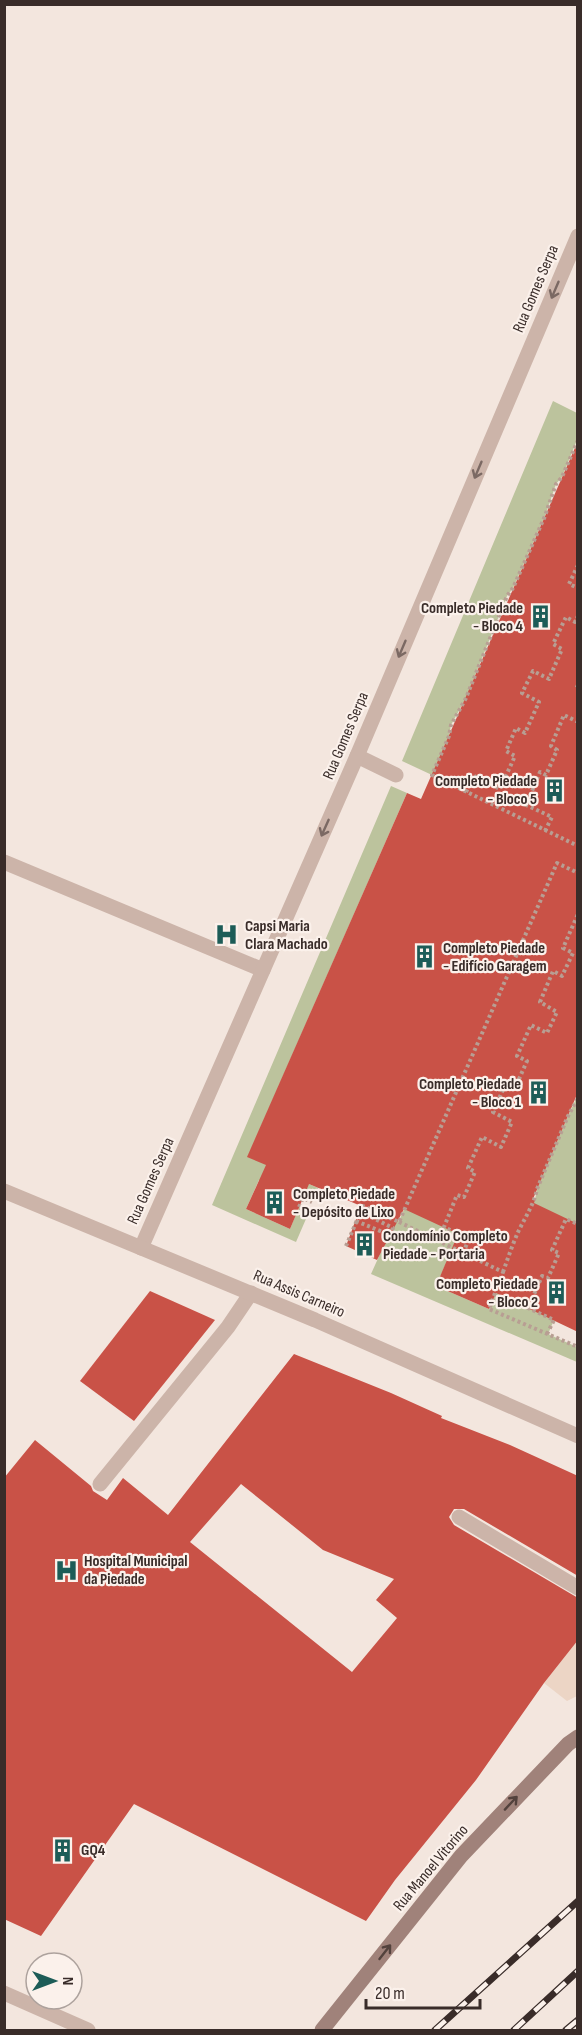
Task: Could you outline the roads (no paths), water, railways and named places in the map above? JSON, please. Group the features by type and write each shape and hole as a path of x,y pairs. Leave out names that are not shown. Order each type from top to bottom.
{"main road":[{"name":"Rua Manoel Vitorino","path":"322,2031 461,1856 568,1744 578,1737"}],"street":[{"name":"Rua Gomes Serpa","path":"141,1248 357,756 578,236"},
{"path":"357,756 396,775"},
{"path":"4,862 263,970"},
{"name":"Rua Assis Carneiro","path":"4,1191 251,1293 578,1436"},
{"path":"100,1484 228,1327 251,1293"},
{"path":"459,1516 578,1588"},
{"path":"4,1993 88,2031"}],"railway":[{"path":"435,2030 578,1901"},
{"path":"514,2030 578,1971"},
{"path":"566,2030 578,2020"}],"place":[{"name":"Completo Piedade - Bloco 4","path":"541,617"},
{"name":"Completo Piedade - Bloco 5","path":"555,790"},
{"name":"Capsi Maria Clara Machado","path":"227,935"},
{"name":"Completo Piedade - Edifício Garagem","path":"425,957"},
{"name":"Completo Piedade - Bloco 1","path":"539,1093"},
{"name":"Completo Piedade - Depósito de Lixo","path":"275,1203"},
{"name":"Condomínio Completo Piedade - Portaria","path":"365,1245"},
{"name":"Completo Piedade - Bloco 2","path":"556,1293"},
{"name":"Hospital Municipal da Piedade","path":"66,1570"},
{"name":"GQ4","path":"63,1850"}]}
